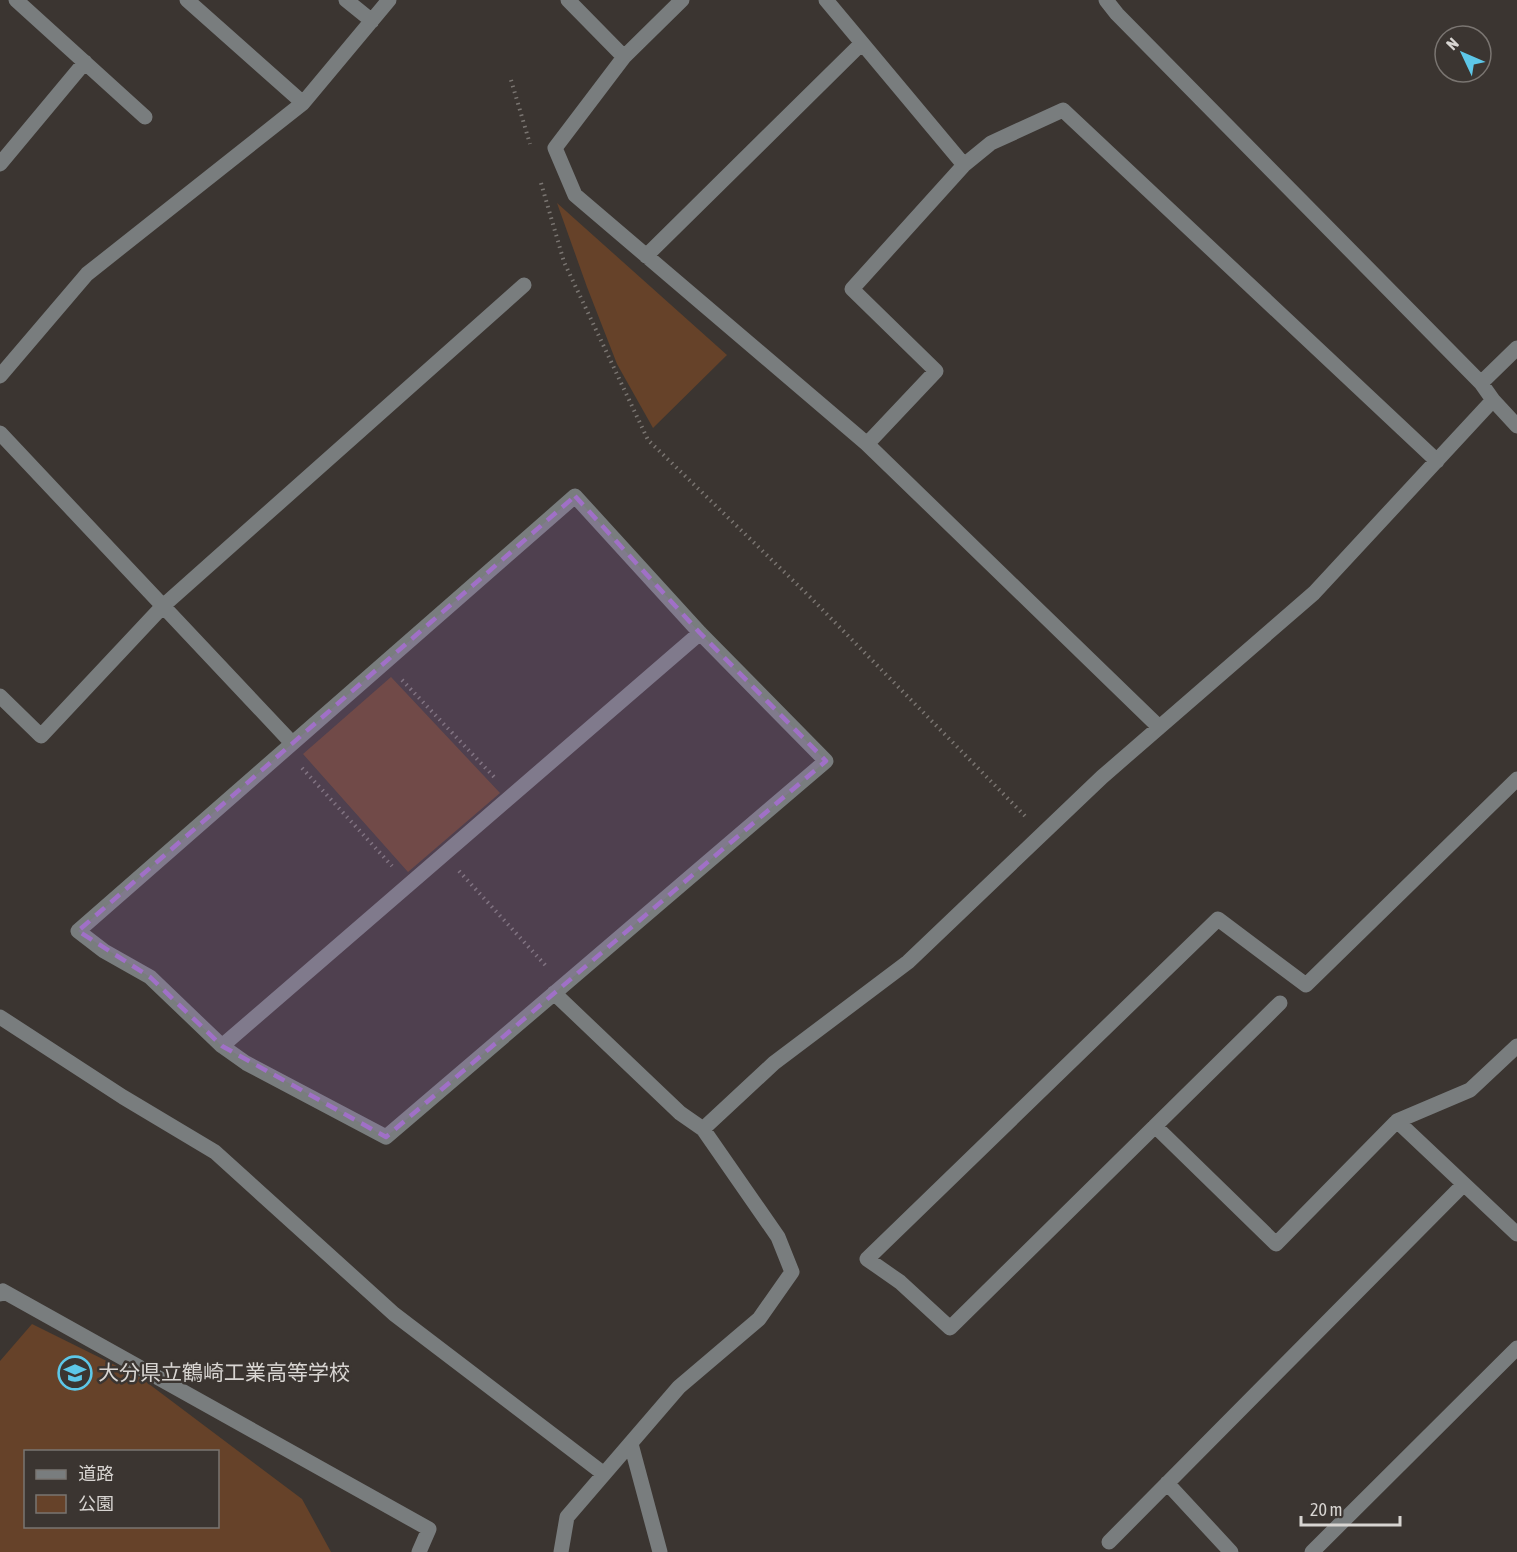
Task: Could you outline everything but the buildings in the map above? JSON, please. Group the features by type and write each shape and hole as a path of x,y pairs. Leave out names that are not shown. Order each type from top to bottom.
{"street":[{"path":"16,0 145,117"},
{"path":"187,0 303,103"},
{"path":"346,0 372,21"},
{"path":"0,376 87,274 303,103 389,0"},
{"path":"568,0 624,57"},
{"path":"682,0 624,57 555,148 575,195 867,444 1159,727"},
{"path":"826,0 964,165"},
{"path":"1106,0 1481,383 1517,426"},
{"path":"646,256 862,43"},
{"path":"0,164 85,62"},
{"path":"867,444 936,370 852,289 964,165 991,143 1063,110 1437,461"},
{"path":"0,696 41,736 163,606 524,285"},
{"path":"1481,383 1517,348"},
{"path":"703,1129 774,1064 908,962 1102,777 1314,593 1493,400"},
{"path":"0,433 163,606 288,746"},
{"path":"575,496 700,633 826,761 386,1137 246,1063 222,1046 150,977 104,951 78,931 385,662 575,496"},
{"path":"222,1046 700,633"},
{"path":"1280,1003 950,1328 900,1282 867,1259 1218,919 1306,985 1517,779"},
{"path":"554,993 680,1113 703,1129 778,1237 792,1272 759,1319 679,1387 567,1517 561,1552"},
{"path":"0,1017 123,1097 215,1152 394,1314 604,1474"},
{"path":"1155,1126 1276,1244 1397,1121 1470,1090 1517,1046"},
{"path":"1397,1121 1517,1234"},
{"path":"1109,1542 1464,1184"},
{"path":"0,1294 3,1291 429,1529 419,1552"},
{"path":"1312,1552 1517,1348"},
{"path":"631,1444 660,1552"},
{"path":"1167,1483 1231,1552"}],"path":[{"path":"511,80 531,148"},
{"path":"540,182 564,261 648,440 809,596 1042,834"},
{"path":"385,662 512,796"},
{"path":"288,746 409,884"},
{"path":"444,855 554,975 554,993"}],"highlighted area":[{"path":"575,496 700,633 826,761 386,1137 222,1046 150,977 78,931"}],"green space":[{"path":"557,203 727,355 653,428 617,364"},
{"path":"391,677 500,793 408,872 303,754"},
{"name":"大分県立鶴崎工業高等学校","path":"32,1324 141,1378 302,1499 331,1552 0,1552 0,1361"}],"place":[{"name":"大分県立鶴崎工業高等学校","path":"75,1373"}]}
